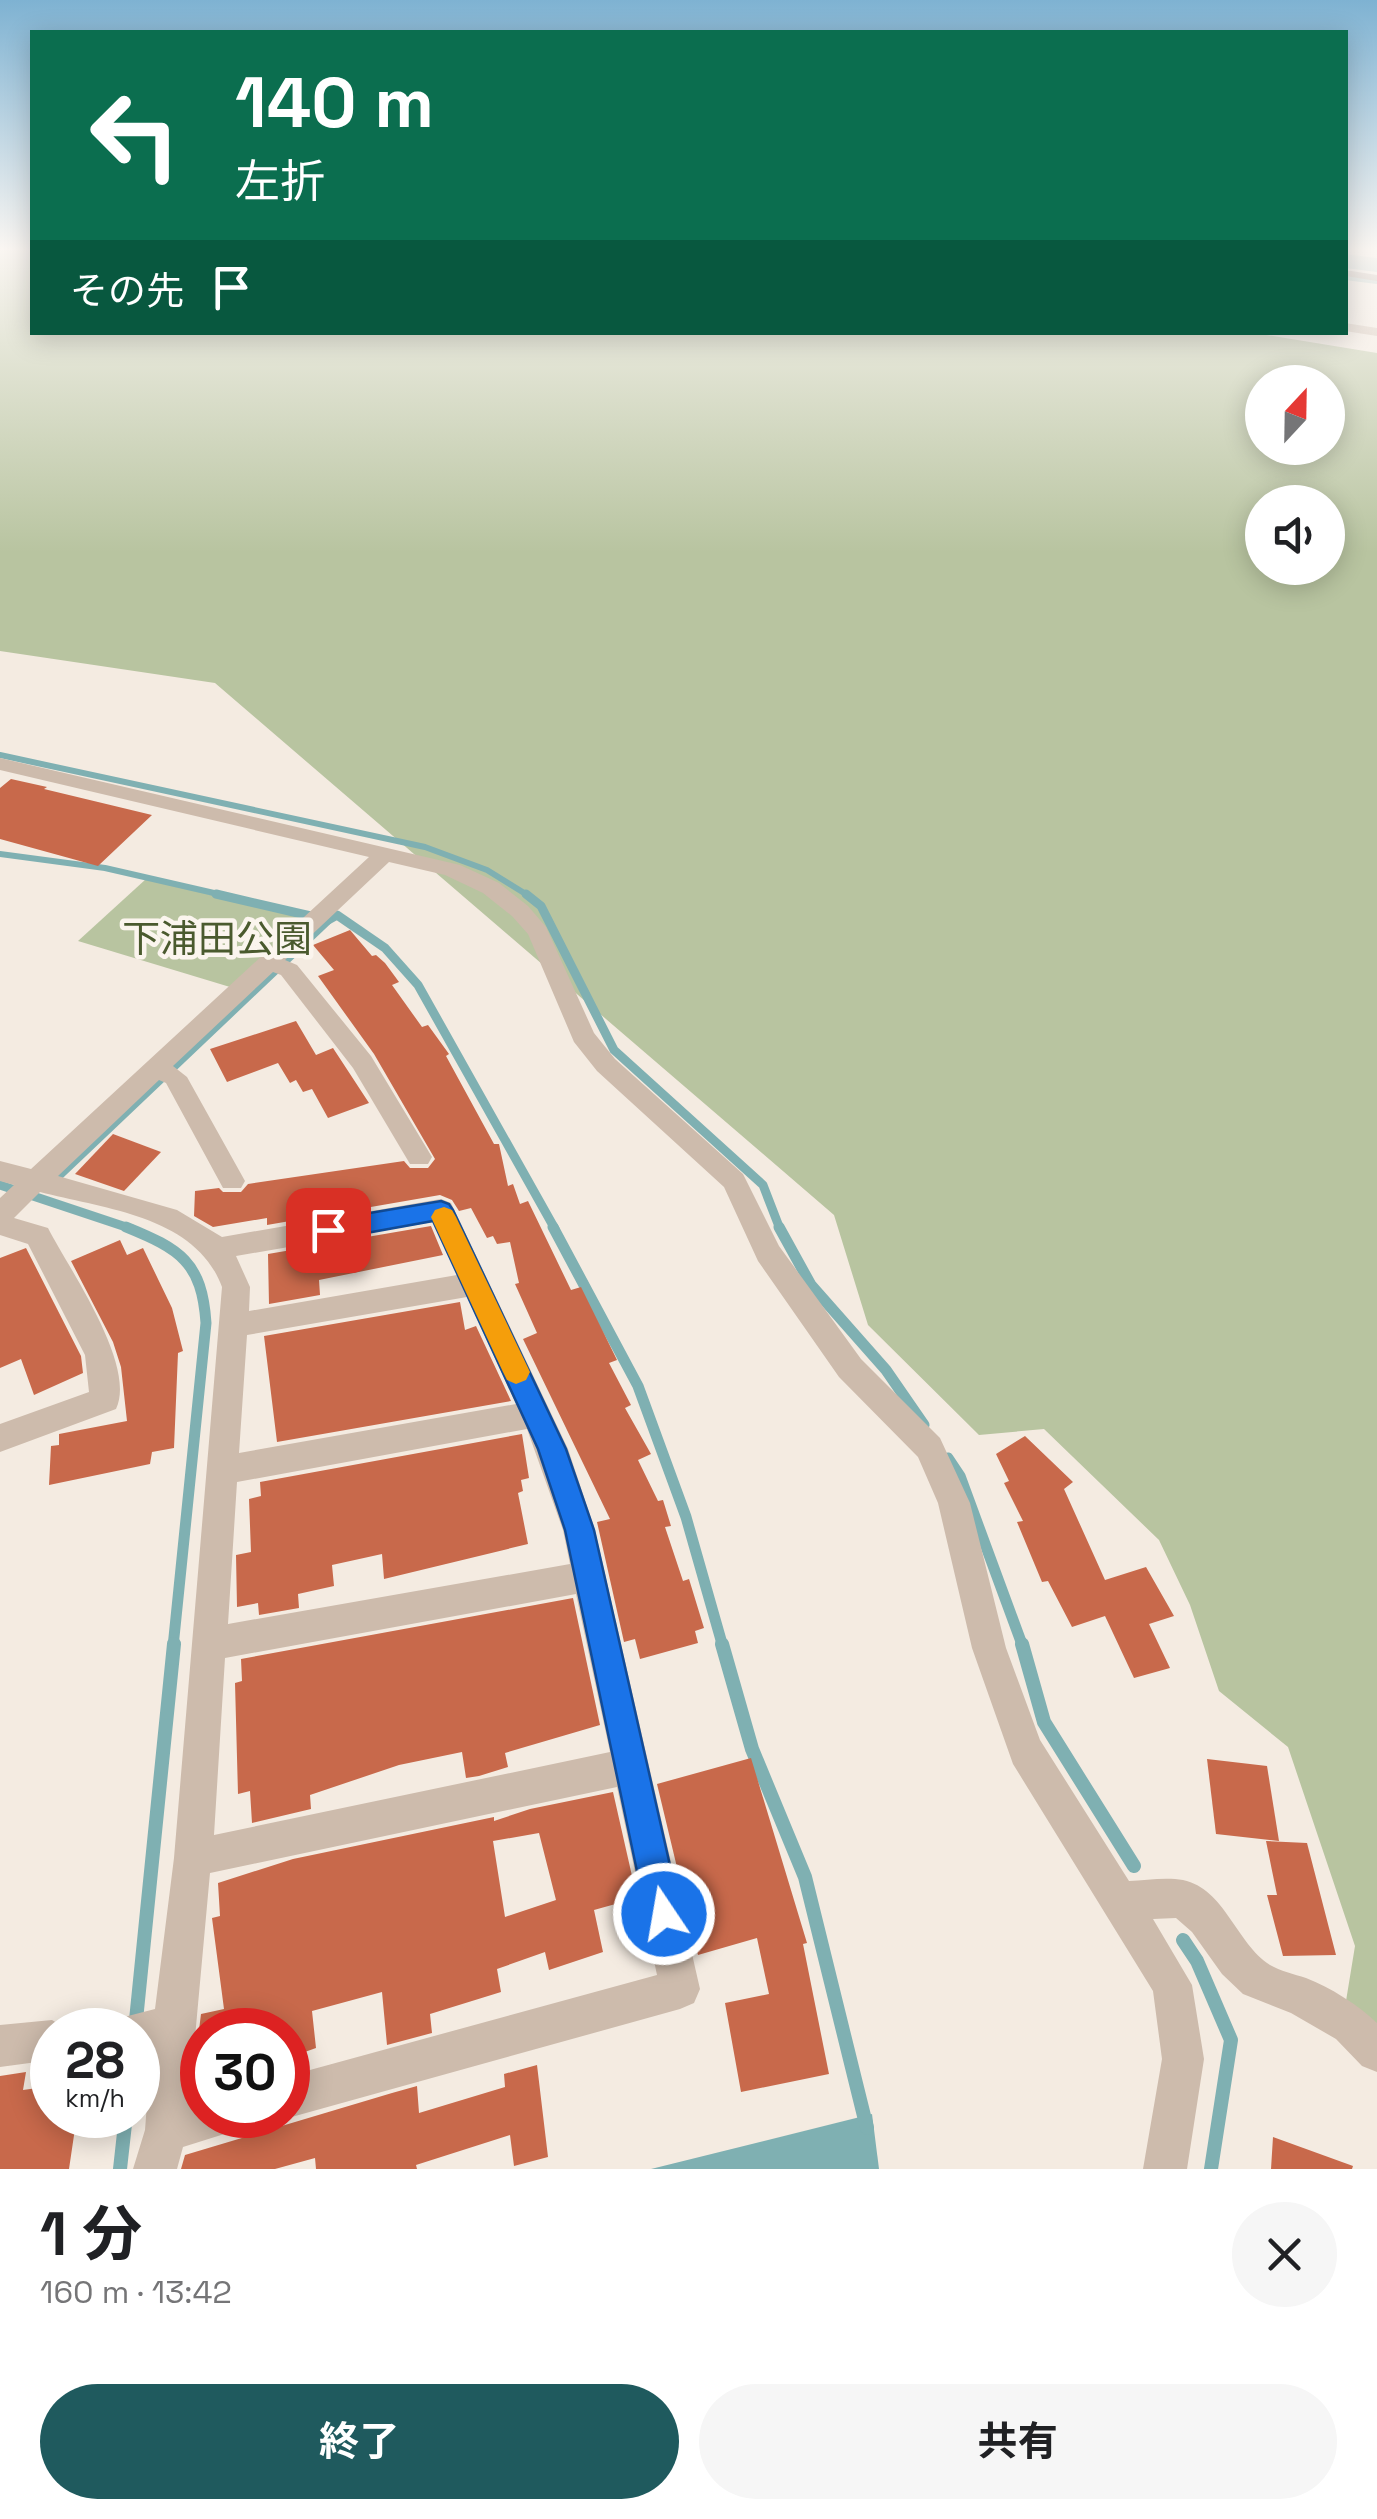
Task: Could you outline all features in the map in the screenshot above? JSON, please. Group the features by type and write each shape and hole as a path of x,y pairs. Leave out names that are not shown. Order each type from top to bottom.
{"street":[{"path":"0,764 452,870 491,888 520,911 538,932 583,1036 606,1065 734,1181 768,1253 850,1368 928,1448 954,1503 989,1648 1026,1751 1172,1986 1183,2059 1165,2169"},
{"path":"24,1200 276,965 317,918 386,854"},
{"path":"276,965 362,1062 419,1156"},
{"path":"162,1072 232,1181"},
{"path":"0,1171 24,1200 38,1236 100,1354 105,1400 0,1438"},
{"path":"24,1200 176,1220 208,1239 228,1266 236,1288 194,1858 160,2008"},
{"path":"215,1249 441,1210 536,1414 580,1530 680,1989 310,2091"},
{"path":"236,1325 475,1284"},
{"path":"225,1470 536,1414"},
{"path":"211,1644 589,1576"},
{"path":"194,1858 631,1766"},
{"path":"1116,1900 1182,1898 1206,1918 1236,1960 1257,1980 1304,1996 1350,2025 1377,2051"},
{"path":"0,2046 30,2043"}],"green space":[{"path":"0,350 1377,353 1377,2027 1346,2001 1355,1946 1288,1747 1219,1691 1190,1605 1159,1540 1044,1429 979,1435 868,1325 834,1215 215,683 0,651"},
{"name":"下浦田公園","path":"146,879 307,918 230,987 78,941"}],"water":[{"path":"872,2114 879,2169 651,2169"}],"building":[{"path":"11,779 152,815 98,866 0,839 0,788"},
{"path":"350,930 372,956 385,963 399,982 392,985 422,1027 428,1025 449,1054 446,1056 494,1144 499,1144 508,1186 513,1184 520,1204 528,1201 571,1290 581,1287 617,1360 609,1363 631,1405 625,1408 651,1454 638,1460 658,1501 663,1500 671,1526 665,1527 683,1581 689,1579 704,1628 695,1631 698,1643 640,1659 635,1639 624,1642 597,1522 610,1519 523,1339 537,1333 515,1284 519,1283 510,1242 497,1244 493,1236 487,1238 471,1208 459,1211 452,1200 440,1195 267,1225 267,1218 213,1227 194,1216 195,1191 219,1188 223,1192 241,1192 248,1184 404,1161 410,1168 428,1168 435,1159 374,1054 318,976 334,970 313,945"},
{"path":"296,1021 316,1055 333,1048 369,1103 328,1118 312,1089 303,1092 296,1080 290,1083 278,1063 227,1082 210,1049"},
{"path":"113,1134 161,1152 124,1191 75,1174"},
{"path":"431,1226 443,1255 319,1280 320,1295 269,1304 268,1254"},
{"path":"120,1240 127,1255 143,1248 172,1308 183,1351 178,1353 174,1448 152,1452 150,1464 49,1485 51,1446 59,1445 59,1434 127,1421 121,1367 113,1342 71,1261"},
{"path":"26,1248 81,1356 83,1373 34,1395 21,1359 0,1368 0,1258"},
{"path":"460,1302 465,1330 476,1326 511,1401 277,1442 264,1336"},
{"path":"522,1434 529,1478 521,1480 523,1491 518,1493 528,1544 384,1579 382,1554 332,1565 334,1586 298,1594 299,1608 259,1615 258,1603 237,1607 236,1555 251,1552 249,1499 261,1496 260,1482"},
{"path":"1025,1436 1073,1482 1064,1489 1105,1580 1146,1567 1174,1616 1149,1624 1170,1668 1134,1678 1105,1616 1072,1627 1048,1581 1042,1582 1017,1522 1023,1521 1004,1483 1009,1481 996,1454"},
{"path":"573,1598 600,1725 505,1753 508,1767 479,1776 466,1778 462,1752 399,1765 310,1795 311,1809 252,1823 250,1791 238,1794 235,1683 242,1681 241,1659"},
{"path":"751,1758 807,1943 803,1944 829,2074 741,2092 725,2003 769,1994 757,1938 698,1955 657,1784"},
{"path":"1207,1759 1267,1766 1279,1841 1216,1834"},
{"path":"613,1792 637,1898 594,1910 603,1952 549,1970 545,1952 497,1969 501,1992 430,2014 432,2033 387,2045 382,1992 312,2011 316,2048 310,2050 310,2008 224,2008 212,1918 220,1916 218,1883 293,1859 494,1817 494,1821 530,1809","holes":["539,1833 556,1900 505,1917 493,1841"]},
{"path":"1266,1841 1307,1843 1336,1955 1283,1956 1267,1895 1277,1895"},
{"path":"537,2065 548,2157 514,2166 510,2135 416,2165 417,2169 316,2169 315,2158 275,2169 181,2169 185,2155 242,2138 310,2138 310,2118 417,2086 419,2113 505,2087 504,2074"},
{"path":"26,2072 23,2090 30,2089 30,2138 74,2138 69,2169 0,2169 0,2076"},
{"path":"1273,2137 1353,2166 1352,2169 1271,2169"}],"waterway":[{"path":"0,755 425,847 487,870 527,895"},
{"path":"0,854 105,868 227,896"},
{"path":"216,894 328,920"},
{"path":"527,895 541,906 614,1050 763,1185 780,1228"},
{"path":"328,920 337,915 385,948 418,985 555,1229"},
{"path":"50,1184 328,920"},
{"path":"0,1185 126,1227"},
{"path":"126,1227 132,1229"},
{"path":"126,1227 161,1243 185,1260 204,1302 206,1323 173,1647"},
{"path":"553,1227 638,1386 686,1517 723,1647"},
{"path":"780,1228 811,1285 886,1370 924,1425"},
{"path":"948,1458 960,1476 1022,1645"},
{"path":"137,2008 174,1644"},
{"path":"722,1644 752,1749 805,1877 867,2128"},
{"path":"1022,1645 1044,1722 1134,1866"},
{"path":"1183,1940 1197,1961 1231,2040 1211,2169"},
{"path":"120,2169 123,2138"}],"slow traffic":[{"path":"444,1217 516,1372"}],"route":[{"path":"328,1230 441,1210 552,1449 580,1530 664,1914"}]}
